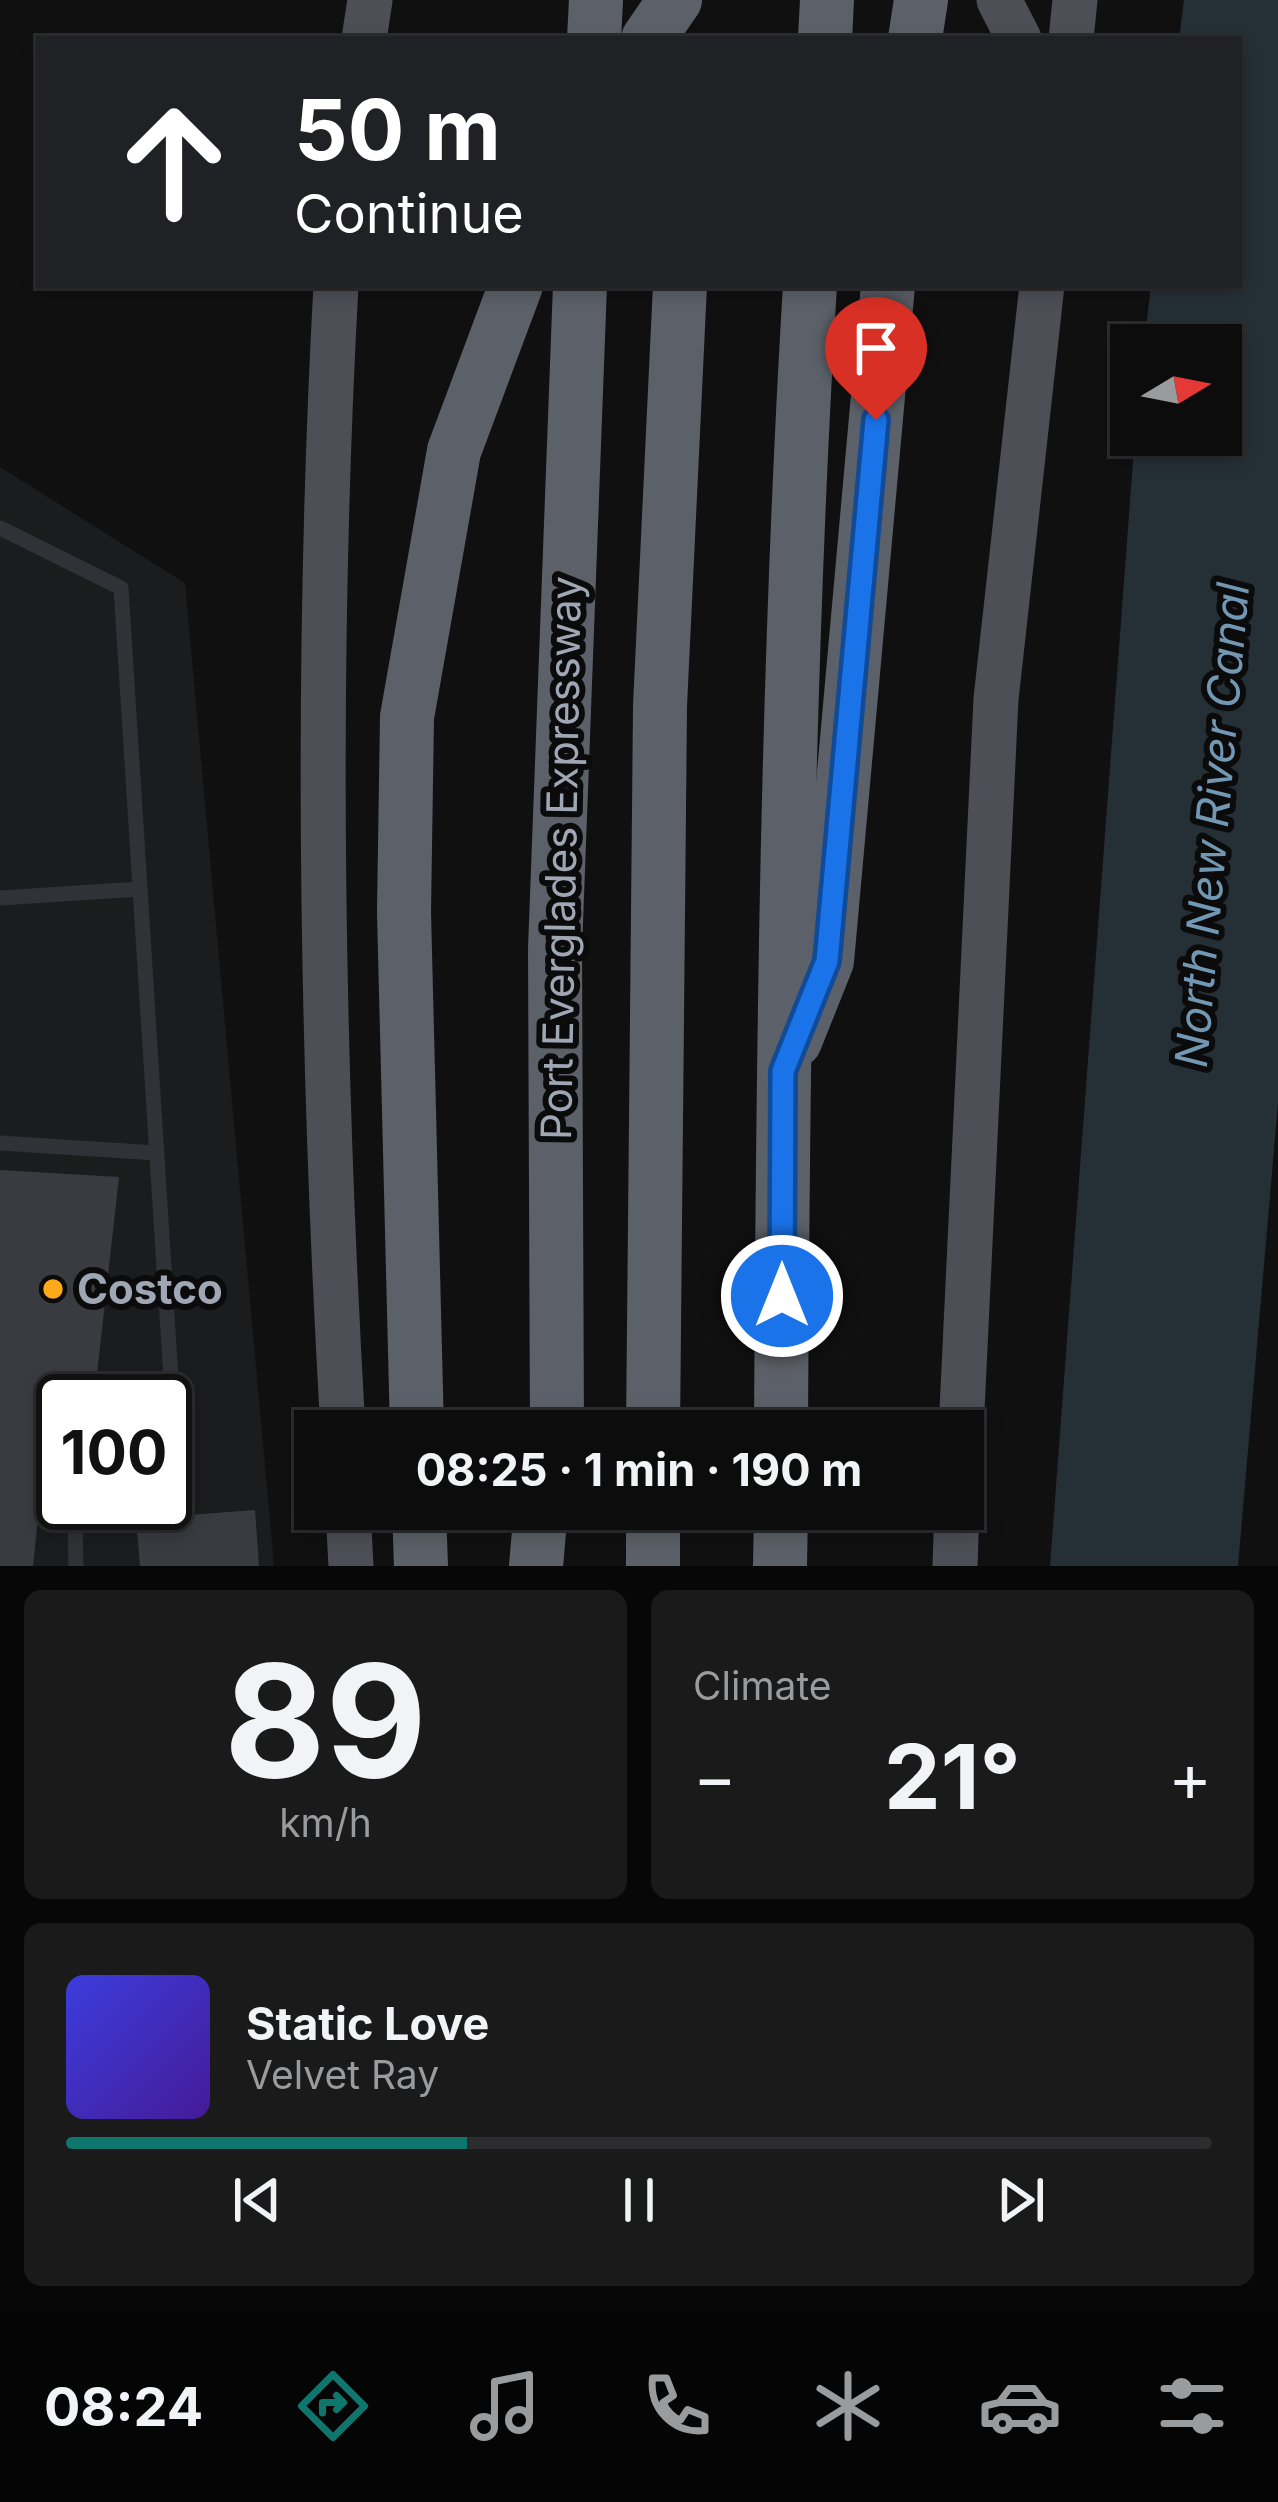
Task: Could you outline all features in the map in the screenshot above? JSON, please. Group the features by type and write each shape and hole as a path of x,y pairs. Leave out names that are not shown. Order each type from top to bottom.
{"highway":[{"path":"594,36 596,0"},
{"path":"650,36 675,0"},
{"path":"697,36 700,0"},
{"path":"825,36 827,0"},
{"path":"416,1410 404,912 407,717 454,451 514,288"},
{"name":"Port Everglades Expressway","path":"557,1410 555,949 580,288"},
{"path":"653,1410 660,706 680,288"},
{"path":"781,1410 783,1071 796,513 810,288"},
{"path":"783,1071 827,961 889,288"},
{"path":"549,1410 556,1321"},
{"path":"420,1530 421,1566"},
{"path":"536,1566 539,1530"},
{"path":"557,1530 557,1566"},
{"path":"653,1530 653,1566"},
{"path":"780,1566 781,1530"}],"main road":[{"path":"999,0 1017,36"},
{"path":"1071,36 1075,0"},
{"path":"336,288 322,656 326,1039 342,1410"},
{"path":"962,1410 996,699 1042,288"},
{"path":"349,1530 351,1566"},
{"path":"955,1566 956,1530"}],"lane":[{"path":"0,528 121,588 167,1374"},
{"path":"0,898 140,889"},
{"path":"0,1143 157,1153"},
{"path":"75,1530 76,1566"}],"shaded area":[{"path":"0,467 185,583 274,1566 0,1566"}],"water":[{"name":"North New River Canal","path":"1184,0 1278,0 1278,1103 1238,1566 1050,1566 1133,456 1242,456 1242,324 1146,324 1151,288 1242,288 1242,36 1179,36"}],"building":[{"name":"Costco","path":"0,1170 119,1177 97,1374 36,1374 33,1566 0,1566"},
{"path":"255,1510 259,1566 140,1566 137,1530 192,1530 192,1515"}],"place":[{"name":"Costco","path":"53,1289"}],"route":[{"path":"782,1296 783,1071 827,961 876,420"}]}
